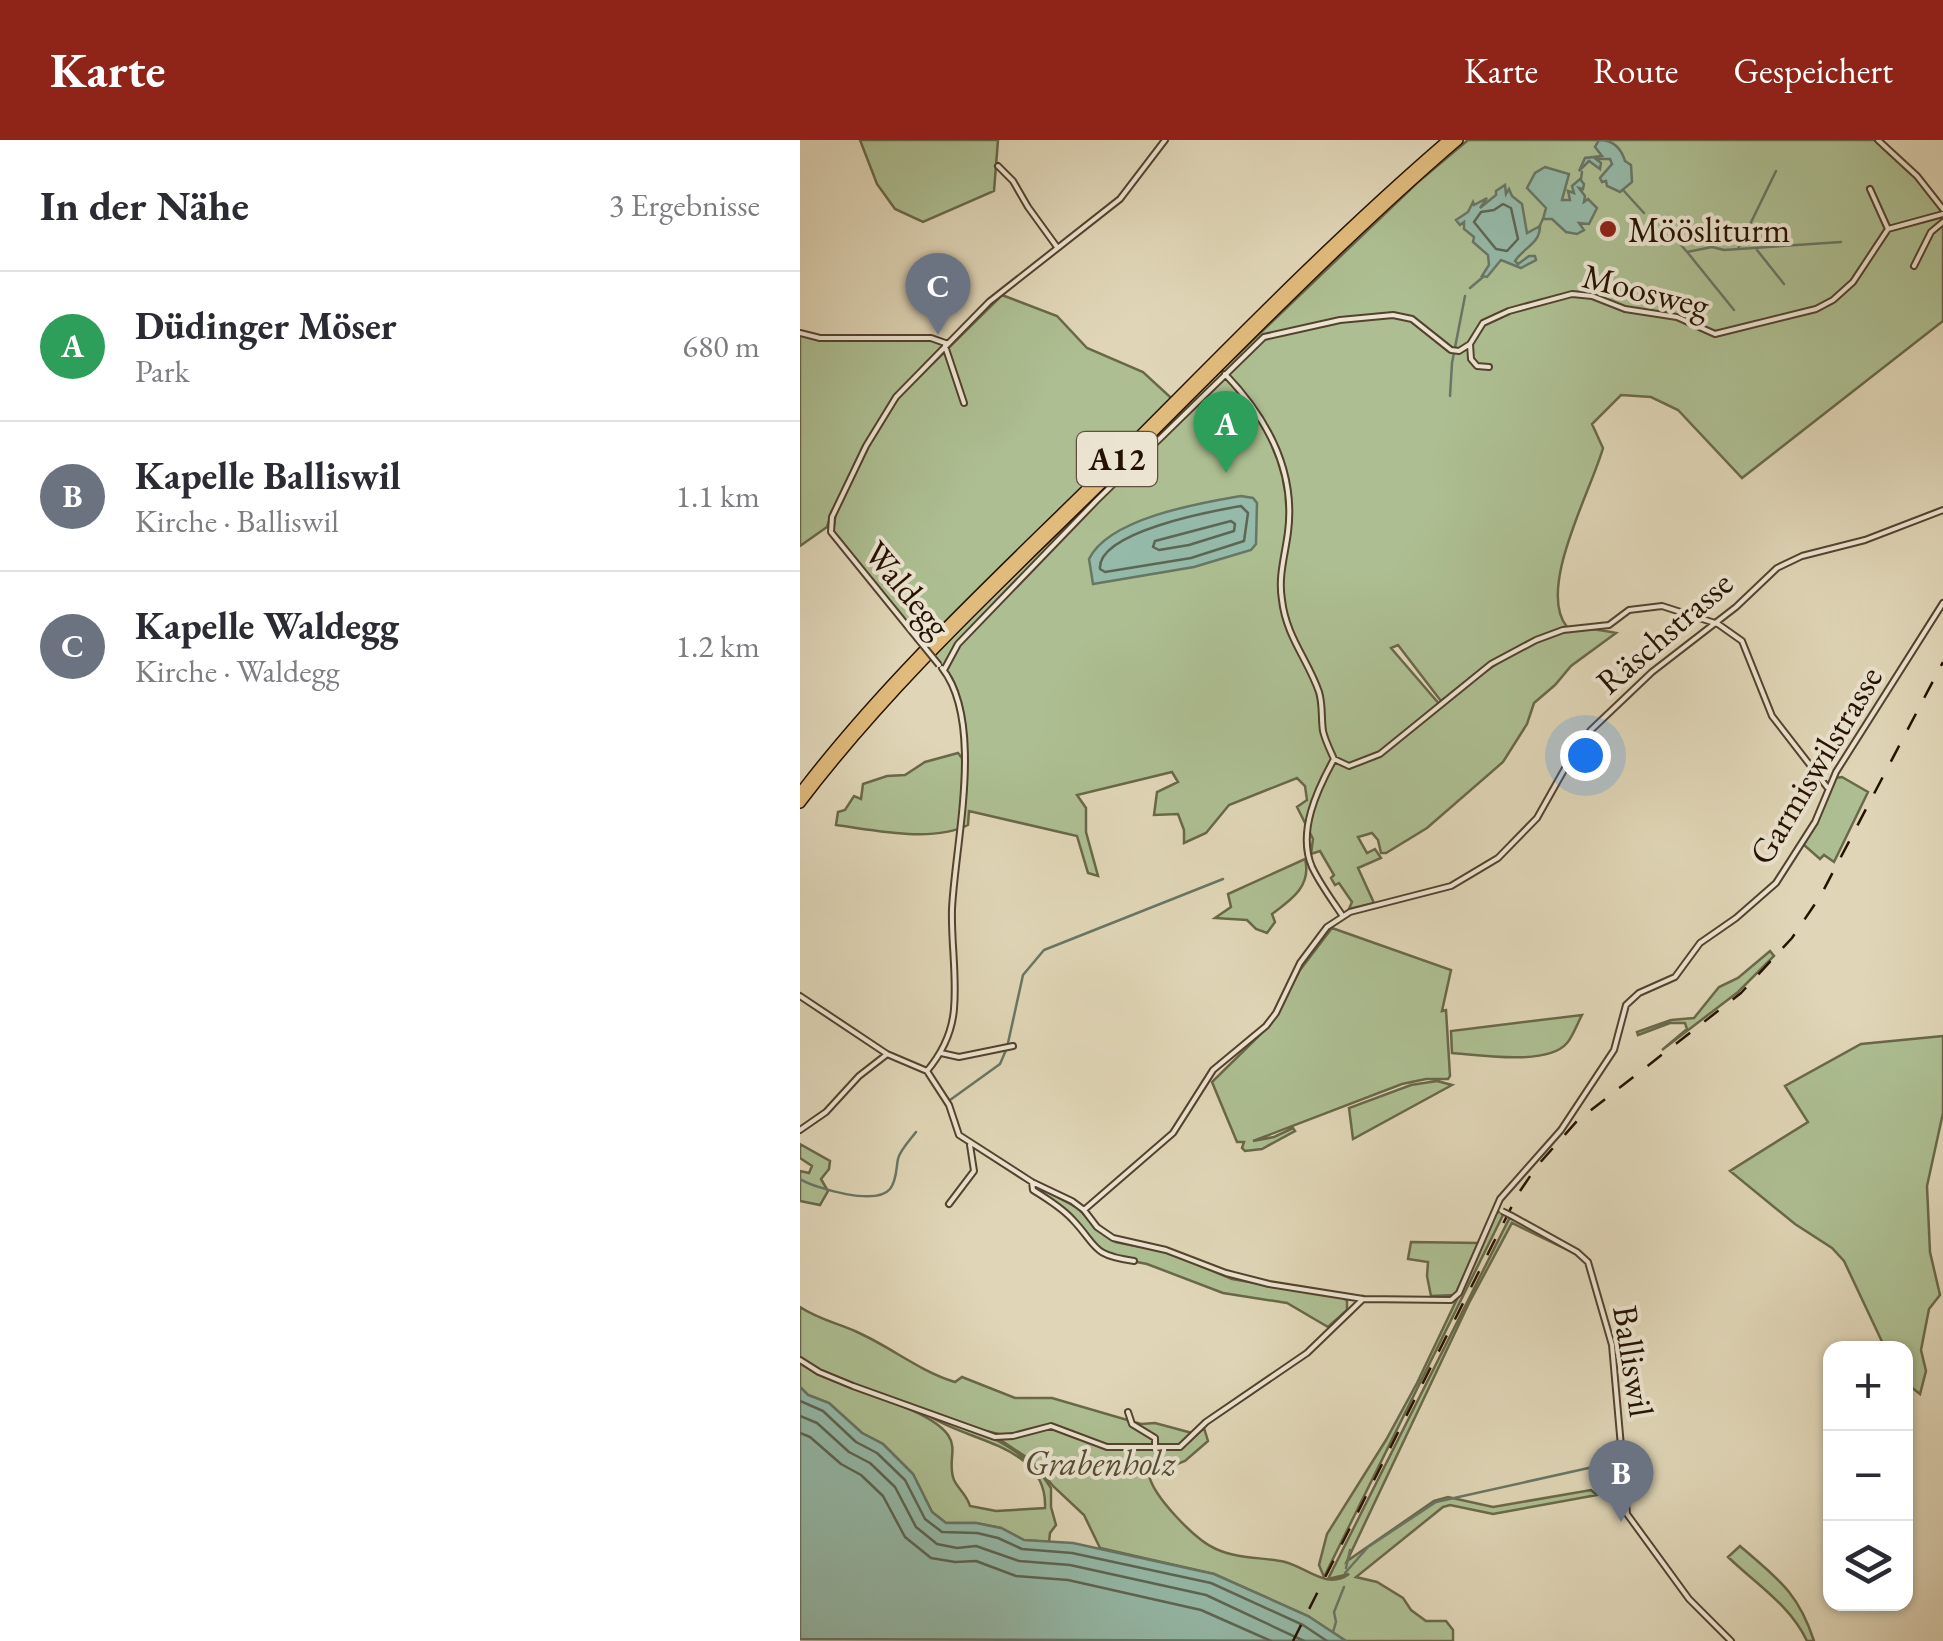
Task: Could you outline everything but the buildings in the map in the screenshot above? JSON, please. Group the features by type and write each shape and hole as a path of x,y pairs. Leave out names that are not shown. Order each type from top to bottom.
{"highway":[{"name":"A12","path":"800,792 852,728 938,637 1312,266 1448,140"},
{"name":"A12","path":"800,803 865,723 934,649 1317,270 1458,140"}],"street":[{"path":"946,345 990,302 1120,199 1166,140"},
{"path":"1870,188 1888,229 1943,212 1917,176 1878,140"},
{"path":"998,166 1013,181 1058,248"},
{"path":"1914,266 1931,232 1943,222"},
{"name":"Moosweg","path":"1459,352 1470,344 1479,326 1491,319 1572,294 1598,298 1625,310 1677,317 1715,334 1806,312 1833,300 1860,274 1888,229"},
{"name":"Waldegg","path":"946,345 882,416 830,526 836,542 941,668 958,644 1097,500 1254,344 1268,335 1374,316 1412,319 1459,352"},
{"path":"800,333 820,338 931,338 946,345 964,403"},
{"path":"1470,344 1471,360"},
{"path":"1459,352 1477,366 1489,367"},
{"path":"1084,1210 1174,1133 1206,1078 1266,1026 1305,955 1327,927 1342,916 1308,854 1309,815 1334,760 1323,732 1319,693 1294,645 1282,605 1280,571 1288,531 1288,506 1278,451 1258,412 1225,374"},
{"name":"Räschstrasse","path":"1342,916 1440,890 1498,858 1537,818 1573,754 1592,730 1652,672 1785,563 1865,540 1943,510"},
{"name":"Garmiswilstrasse","path":"1499,1210 1508,1188 1565,1124 1614,1050 1628,1002 1679,975 1700,943 1769,890 1815,822 1827,788 1943,603"},
{"path":"1334,760 1349,766 1371,760 1491,664 1550,634 1608,625 1629,610 1644,607 1682,610 1714,622 1746,646 1756,682 1772,716 1827,788"},
{"path":"927,1071 942,1053 954,1010 952,902 964,782 959,701 941,668"},
{"path":"800,996 887,1054 927,1071 948,1105 959,1135 970,1145 1084,1210 1097,1227 1113,1238 1166,1250 1240,1278 1363,1299 1454,1298 1480,1247 1491,1214 1499,1210"},
{"path":"942,1053 959,1057 1014,1046"},
{"path":"800,1130 826,1112 859,1076 887,1054"},
{"path":"949,1204 974,1172 970,1145"},
{"path":"1032,1182 1033,1190 1069,1216 1095,1248 1109,1258 1134,1262"},
{"name":"Balliswil","path":"1499,1210 1577,1252 1588,1262 1612,1345 1628,1516 1683,1591 1732,1641"},
{"path":"1348,1297 1350,1309"},
{"path":"800,1360 853,1386 988,1435 1013,1436 1051,1426 1096,1445 1156,1448 1186,1444 1206,1422 1307,1353 1363,1299"},
{"path":"1128,1412 1132,1424 1153,1436 1156,1448"}],"green space":[{"path":"860,140 998,140 994,191 923,222 895,209 877,184"},
{"path":"1468,140 1875,140 1919,181 1943,213 1943,321 1742,478 1678,410 1651,397 1621,395 1592,424 1603,448 1562,564 1559,610 1567,627 1549,635 1577,628 1616,633 1571,666 1534,703 1527,724 1503,762 1427,828 1386,853 1381,853 1372,833 1358,837 1367,853 1375,849 1381,858 1358,868 1374,903 1349,909 1352,902 1339,883 1335,885 1331,878 1334,875 1320,851 1311,854 1313,839 1297,807 1307,800 1305,786 1297,778 1229,805 1206,833 1184,843 1178,814 1154,815 1157,792 1178,782 1172,772 1077,795 1086,808 1086,832 1098,876 1088,873 1077,836 969,811 968,825 938,833 903,834 836,825 838,812 845,810 854,796 861,799 863,784 905,775 925,762 958,753 962,758 965,804 966,740 962,708 952,678 833,532 836,512 832,511 827,527 800,546 800,335 834,340 930,339 944,344 915,376 917,379 1002,295 1057,316 1087,348 1143,372 1182,408 1417,183","holes":["1398,645 1441,701 1488,664 1522,648 1441,706 1391,648"]},
{"path":"1842,777 1868,792 1834,862 1824,855 1820,859 1804,845 1835,778"},
{"path":"1305,859 1303,885 1272,914 1275,922 1267,933 1247,920 1215,918 1231,907 1228,894"},
{"path":"1332,928 1451,970 1442,1011 1446,1010 1450,1076 1402,1084 1253,1141 1293,1128 1295,1131 1262,1149 1245,1151 1244,1142 1237,1142 1212,1082 1271,1024 1300,970"},
{"path":"1770,951 1774,956 1738,992 1662,1050 1687,1029 1685,1023 1670,1023 1638,1035 1637,1032 1671,1020 1694,1018 1719,987 1738,978"},
{"path":"1582,1015 1567,1043 1545,1055 1452,1053 1451,1031"},
{"path":"1943,1036 1943,1113 1927,1186 1930,1252 1940,1295 1929,1309 1921,1350 1926,1371 1920,1394 1913,1388 1913,1341 1882,1341 1844,1261 1730,1171 1808,1122 1785,1086 1861,1044"},
{"path":"1437,1081 1452,1085 1353,1139 1349,1108 1411,1085"},
{"path":"800,1144 830,1161 821,1179 828,1191 820,1205 800,1201 800,1171 809,1173 812,1166 800,1158"},
{"path":"1036,1186 1078,1208 1116,1242 1167,1252 1232,1279 1340,1297 1347,1300 1347,1310 1328,1327 1287,1303 1223,1293 1147,1264 1111,1257 1092,1245 1076,1221 1035,1190"},
{"path":"1504,1213 1324,1577 1319,1565 1327,1534 1417,1383 1477,1257 1491,1217"},
{"name":"Grabenholz","path":"1510,1217 1580,1256 1512,1223 1469,1303 1347,1561 1434,1501 1448,1497 1493,1507 1591,1490 1597,1495 1493,1514 1443,1507 1356,1577 1377,1582 1403,1598 1426,1621 1446,1621 1453,1630 1453,1641 1346,1641 1308,1616 1214,1574 1100,1548 1084,1515 1032,1461 999,1439 1014,1437 924,1411 834,1377 800,1358 800,1307 955,1382 962,1377 1015,1398 1052,1398 1141,1424 1155,1423 1192,1433 1191,1440 1204,1428 1208,1441 1185,1461 1149,1475 1176,1516 1197,1537 1224,1552 1285,1562 1325,1579 1333,1580 1349,1574 1328,1579"},
{"path":"1411,1242 1479,1243 1455,1295 1431,1296 1428,1262 1408,1259"},
{"path":"800,1362 937,1424 951,1440 952,1474 970,1506 996,1511 1045,1508 1043,1487 1021,1459 931,1417 982,1433 1028,1461 1051,1488 1056,1525 1049,1542 1024,1540 1001,1528 976,1523 946,1523 932,1512 913,1474 883,1444 862,1433 829,1403 808,1395 800,1387"},
{"path":"1740,1546 1794,1598 1814,1641 1807,1641 1782,1606 1728,1557"}],"water":[{"path":"1599,140 1613,144 1631,165 1632,182 1620,192 1600,178 1612,164 1610,159 1596,159 1601,163 1600,169 1589,161 1579,171 1585,158 1602,156 1595,147"},
{"path":"1545,167 1569,174 1562,200 1570,200 1568,191 1574,193 1572,186 1580,179 1584,184 1583,189 1579,188 1584,202 1588,199 1597,208 1589,224 1579,223 1584,230 1577,234 1566,232 1552,219 1543,219 1546,208 1527,188 1535,173"},
{"path":"1505,185 1506,194 1509,189 1522,204 1527,233 1540,226 1534,241 1515,261 1518,264 1529,256 1536,260 1521,268 1501,260 1487,277 1482,276 1489,265 1488,255 1473,242 1464,222 1460,225 1456,220 1468,212 1473,202 1474,205 1487,198 1480,208"},
{"path":"1241,496 1257,503 1256,544 1251,550 1194,567 1093,584 1089,559 1115,533 1157,515"},
{"path":"800,1387 808,1395 829,1403 862,1433 883,1444 913,1474 932,1512 946,1523 976,1523 1001,1528 1024,1540 1073,1543 1214,1574 1308,1616 1346,1641 800,1639"}],"waterway":[{"path":"1738,249 1776,171"},
{"path":"1581,179 1582,172"},
{"path":"1623,190 1644,213"},
{"path":"1540,225 1543,219"},
{"path":"1664,225 1687,252 1712,247 1724,250 1841,242"},
{"path":"1757,250 1784,284"},
{"path":"1688,253 1734,310"},
{"path":"1470,288 1483,277"},
{"path":"1450,396 1465,296"},
{"path":"1008,1043 1023,975 1044,950 1223,879"},
{"path":"950,1100 1000,1064 1006,1050"},
{"path":"800,1179 846,1194 883,1194 890,1189 899,1156 916,1132"},
{"path":"1345,1573 1368,1547 1436,1502 1602,1465"},
{"path":"1346,1568 1350,1550"},
{"path":"1333,1632 1334,1612 1344,1587"}],"railway":[{"path":"1293,1641 1518,1194 1577,1121 1741,993 1792,938 1821,895 1943,662"}],"place":[{"name":"Möösliturm","path":"1608,229"},
{"name":"Kapelle Waldegg","path":"938,335"},
{"name":"Düdinger Möser","path":"1226,473"},
{"name":"Kapelle Balliswil","path":"1621,1522"}]}
